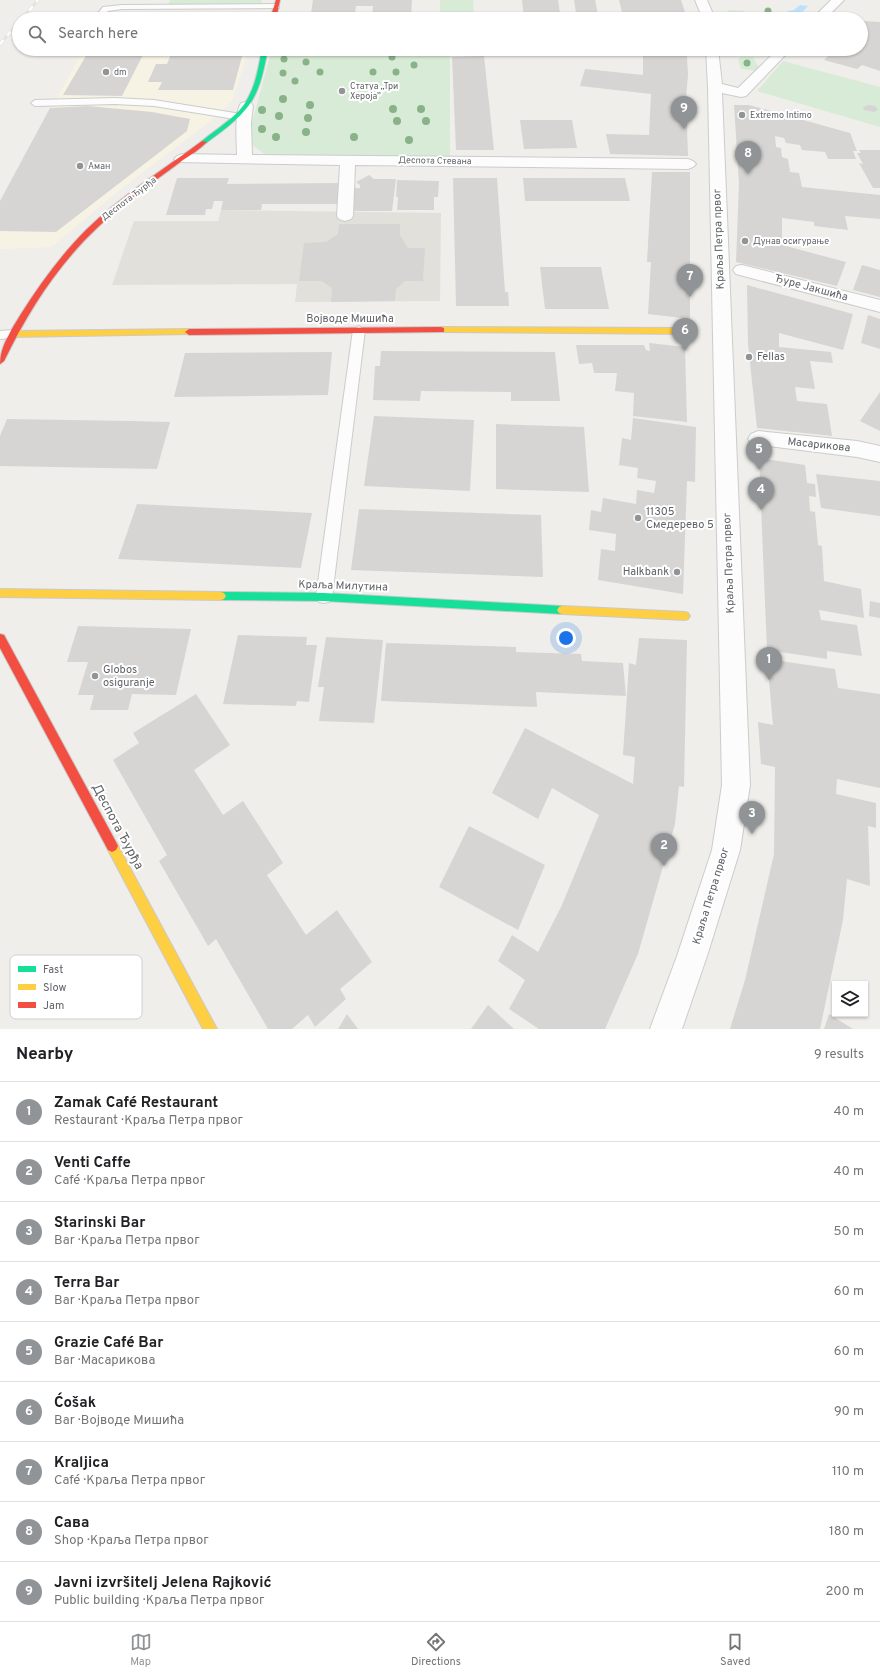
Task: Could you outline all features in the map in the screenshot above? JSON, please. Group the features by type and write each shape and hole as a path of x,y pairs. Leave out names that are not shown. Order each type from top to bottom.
{"street":[{"path":"701,0 706,12"},
{"path":"825,12 838,0"},
{"name":"Деспота Ђурђа","path":"0,361 13,334 55,270 78,241 107,214 182,159 246,106 254,91 263,56"},
{"name":"Краља Петра првог","path":"666,1029 692,956 726,850 736,785 715,87 713,56"},
{"path":"715,87 741,93 778,56"},
{"path":"244,160 244,122 246,106"},
{"name":"Деспота Стевана","path":"182,159 688,164"},
{"path":"345,216 348,160"},
{"name":"Ђуре Јакшића","path":"742,270 880,306"},
{"name":"Војводе Мишића","path":"13,334 359,330 688,331"},
{"name":"Масарикова","path":"758,439 857,449 880,454"},
{"name":"Краља Милутина","path":"0,593 324,597 685,616"},
{"name":"Деспота Ђурђа","path":"0,638 210,1029"}],"lane":[{"path":"103,12 106,9 122,7 277,3"},
{"path":"35,103 115,101 154,103 235,116"},
{"path":"324,597 359,330"},
{"path":"0,335 13,334"}],"shaded area":[{"path":"80,56 247,56 232,101 209,122 121,189 51,247 0,249 0,201"},
{"path":"221,210 441,213 440,301 295,302 297,284 112,285 134,221 218,221"}],"green space":[{"path":"170,0 262,0 261,5 168,4"},
{"path":"440,0 473,0 474,12 440,12"},
{"path":"729,10 744,12 728,12"},
{"path":"270,56 450,56 450,157 267,156 247,141"},
{"path":"741,57 753,57 759,68 757,71 741,69 738,60"},
{"path":"783,61 880,87 880,127 757,91"}],"water":[{"path":"800,5 808,6 802,12 787,12 794,10"}],"building":[{"path":"313,0 412,0 411,12 373,12 373,6 356,6 355,12 311,12"},
{"path":"522,0 558,0 560,12 523,12"},
{"path":"574,0 595,0 598,12 576,12"},
{"path":"619,0 681,0 685,12 650,12 622,12"},
{"path":"868,21 880,22 880,71 862,65 857,69 824,60 828,56 868,56"},
{"name":"dm","path":"86,56 142,56 122,96 63,95"},
{"path":"170,56 242,56 233,90 158,90 162,82 148,82 156,64 167,64"},
{"path":"484,56 494,150 456,150 452,57"},
{"path":"643,56 687,56 688,75 686,98 688,156 610,154 606,134 649,135 651,94 580,86 585,69 643,75"},
{"path":"734,105 749,105 850,133 857,151 853,151 856,159 828,159 825,152 802,150 800,145 786,143 784,138 775,136 776,147 781,148 782,157 788,159 790,172 799,173 802,187 880,195 880,219 845,216 848,230 814,226 814,222 782,218 782,245 846,262 837,286 736,262 739,183"},
{"path":"869,105 875,106 878,110 874,112 864,110 863,107"},
{"name":"Аман","path":"88,106 152,112 190,119 187,131 56,232 0,231 0,201 50,108"},
{"path":"520,120 572,120 577,148 524,149"},
{"path":"859,150 880,150 880,188 873,188 859,163 863,164 857,153 861,153"},
{"path":"652,172 690,172 690,319 648,314 651,262 647,262"},
{"path":"369,175 374,179 396,179 392,211 352,211 354,188 360,188 360,185 356,182"},
{"path":"177,178 229,178 227,184 340,183 338,204 262,204 261,210 221,210 223,201 214,201 212,209 206,209 205,215 166,215"},
{"path":"453,178 497,178 505,292 508,292 509,306 456,306"},
{"path":"523,178 625,178 630,201 525,201"},
{"path":"397,180 439,181 438,197 434,197 434,210 397,210"},
{"path":"339,224 400,224 400,235 408,248 425,248 423,281 405,281 396,289 395,301 331,302 332,288 322,281 299,281 304,243 326,242 338,234"},
{"path":"862,265 880,270 880,297 853,290"},
{"path":"540,267 601,267 609,309 545,309"},
{"path":"747,285 853,314 843,350 779,333 779,347 831,352 833,363 810,361 815,389 795,387 797,401 827,404 832,436 757,428 748,344"},
{"path":"868,315 880,319 880,349 861,343"},
{"path":"649,343 685,347 687,422 633,416 634,393 615,391 617,373 594,373 592,363 579,364 576,345 644,345 646,350 650,351"},
{"path":"381,351 555,352 560,401 511,401 511,392 421,391 420,401 373,400 375,366 380,366"},
{"path":"332,352 328,395 174,397 185,353"},
{"path":"880,392 880,431 860,421"},
{"path":"374,416 474,420 470,491 364,486"},
{"path":"633,418 696,427 695,482 687,481 683,594 598,580 601,549 615,551 616,534 589,530 591,510 601,512 603,498 636,504 637,490 654,493 656,481 637,478 638,468 619,465 622,438 631,440"},
{"path":"7,419 170,422 157,469 0,466 0,436"},
{"path":"496,424 584,427 589,492 496,489"},
{"path":"759,458 805,465 807,483 815,484 816,497 809,496 810,511 815,512 818,545 822,546 824,581 861,589 864,618 819,610 821,620 857,625 862,656 827,651 827,659 767,650"},
{"path":"816,474 880,481 880,516 821,508"},
{"path":"137,504 312,513 301,568 118,559"},
{"path":"359,509 541,515 543,577 351,570"},
{"path":"870,601 880,603 880,618 869,616"},
{"path":"78,626 191,629 176,695 132,694 128,710 90,710 94,695 78,695 88,662 67,662"},
{"path":"238,635 307,637 306,645 317,645 309,702 297,701 296,706 223,704"},
{"path":"326,637 383,640 374,723 319,721 324,687 318,687"},
{"path":"639,638 687,640 684,787 679,786 675,824 638,954 605,1029 539,1029 509,1009 525,980 498,961 512,935 538,952 562,905 599,815 552,788 538,819 492,793 525,728 633,784 635,757 623,755 629,663 636,665"},
{"path":"386,643 516,647 516,652 581,654 582,661 623,663 626,696 536,692 537,707 381,701"},
{"path":"767,659 835,669 838,688 880,694 880,788 837,779 836,794 876,803 876,828 868,826 870,886 847,879 843,920 820,1029 730,1029 745,980 774,854 775,767 761,764 758,722 773,725"},
{"path":"196,694 230,745 194,770 223,815 243,801 283,863 267,875 306,935 337,910 372,962 340,989 346,999 315,1027 308,1015 292,1029 268,1029 216,939 208,946 159,861 167,855 113,760 139,743 133,733"},
{"path":"469,826 545,865 518,930 439,887"},
{"path":"488,1005 514,1029 471,1029"},
{"path":"347,1014 358,1029 338,1029"},
{"path":"829,1014 853,1029 824,1029"}],"railway":[{"path":"28,12 38,0"},
{"path":"0,44 12,30"}],"traffic: fast":[{"path":"204,142 235,118 246,106 258,82 264,56"},
{"path":"221,596 324,597 562,610"}],"traffic: slow":[{"path":"441,330 688,331"},
{"path":"13,334 189,332"},
{"path":"0,593 221,596"},
{"path":"562,610 685,616"},
{"path":"112,846 210,1029"}],"traffic: jam":[{"path":"275,12 278,0"},
{"path":"0,361 33,301 59,264 74,247 118,205 204,142"},
{"path":"189,332 441,330"},
{"path":"0,638 112,846"}],"place":[{"name":"dm","path":"106,72"},
{"name":"Статуа „Три Хероја”","path":"342,91"},
{"name":"Extremo Intimo","path":"742,115"},
{"name":"Javni izvršitelj Jelena Rajković","path":"684,129"},
{"name":"Аман","path":"80,166"},
{"name":"Сава","path":"748,174"},
{"name":"Дунав осигурање","path":"745,241"},
{"name":"Kraljica","path":"690,297"},
{"name":"Ćošak","path":"685,351"},
{"name":"Fellas","path":"749,357"},
{"name":"Grazie Café Bar","path":"759,470"},
{"name":"Terra Bar","path":"761,510"},
{"name":"11305 Смедерево 5","path":"638,518"},
{"name":"Halkbank","path":"677,572"},
{"name":"Globos osiguranje","path":"95,676"},
{"name":"Zamak Café Restaurant","path":"769,680"},
{"name":"Starinski Bar","path":"752,834"},
{"name":"Venti Caffe","path":"664,866"}]}
